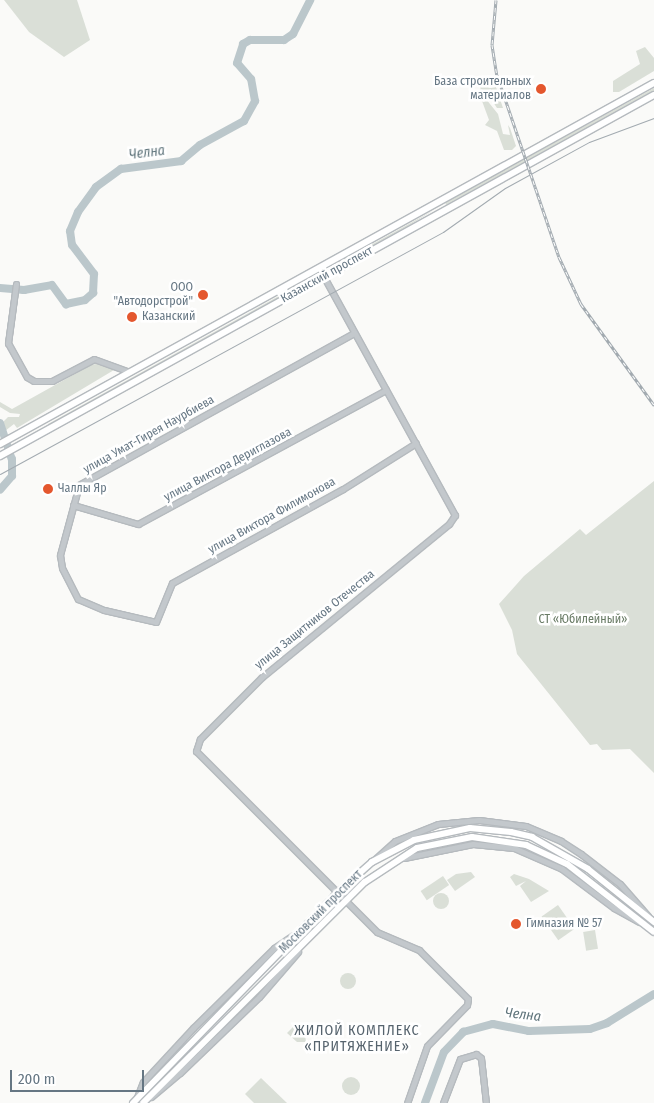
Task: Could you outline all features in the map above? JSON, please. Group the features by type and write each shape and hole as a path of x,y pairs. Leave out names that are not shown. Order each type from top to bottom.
{"main road":[{"name":"Казанский проспект","path":"0,444 654,84"},
{"name":"Казанский проспект","path":"0,456 654,95"},
{"path":"429,207 435,210 432,219"},
{"path":"53,416 48,425 57,425"},
{"name":"Московский проспект","path":"134,1102 337,893 372,862 395,848 430,835 470,828 511,832 532,837 569,856 653,921"},
{"name":"Московский проспект","path":"143,1103 345,901 393,861 417,848 454,838 486,837 526,844 567,864 654,932"}],"street":[{"path":"324,277 416,443"},
{"path":"16,284 8,343 27,377 34,382 52,382 94,359 130,372"},
{"name":"улица Умат-Гирея Наурбиева","path":"156,622 104,610 78,599 62,568 60,555 79,485 354,333"},
{"name":"улица Виктора Дериглазова","path":"73,505 138,524 386,390"},
{"name":"улица Защитников Отечества","path":"337,893 197,754 196,745 262,677 449,524 455,512 416,443"},
{"name":"улица Виктора Филимонова","path":"156,622 172,584 343,489 416,443"},
{"path":"337,893 378,933 419,950 468,999 467,1005 427,1046 407,1103"},
{"path":"443,1103 460,1058 476,1054 482,1058 486,1103"}],"green space":[{"path":"4,0 77,0 90,40 64,57 29,32"},
{"path":"645,47 654,58 654,71 619,92 613,92 613,81 640,64 636,51"},
{"path":"484,79 487,81 486,86 492,88 495,84 503,108 497,108 491,99 481,96 480,81"},
{"path":"654,88 654,91 446,205 445,202"},
{"path":"486,99 498,114 503,134 510,135 508,125 510,128 516,146 512,150 504,150 497,131 485,125 489,120 482,101"},
{"path":"434,210 408,226 48,425 48,424"},
{"path":"101,363 114,370 17,428 14,424 5,431 2,423 8,417 19,417 20,414 10,413 0,407 0,402 12,409 91,365"},
{"name":"СТ «Юбилейный»","path":"654,481 654,773 630,749 602,750 597,744 590,745 517,654 512,630 499,604 524,576 580,529 586,535"},
{"path":"471,872 475,877 455,891 447,880 456,874"},
{"path":"514,874 529,879 549,891 531,902 520,886 526,881 516,886 510,877"},
{"path":"443,876 449,885 427,900 421,891"},
{"path":"441,893 447,895 449,901 447,907 441,909 435,907 433,901 435,895"},
{"path":"558,905 575,929 558,940 542,916"},
{"path":"595,930 598,949 586,951 583,932"},
{"path":"348,973 356,981 348,989 340,981"},
{"path":"297,1023 304,1027 306,1042 297,1042 287,1033"},
{"path":"351,1077 357,1080 360,1086 357,1092 351,1095 345,1092 342,1086 345,1080"},
{"path":"261,1078 287,1103 254,1103 245,1094"}],"waterway":[{"name":"Челна","path":"0,288 24,290 52,285 66,304 85,300 93,293 94,274 72,245 70,231 78,212 96,187 121,169 181,161 200,145 244,121 255,101 251,79 237,63 243,44 250,40 284,40 293,34 310,0"},
{"name":"Челна","path":"0,423 12,459 12,476 0,490"},
{"name":"Челна","path":"425,1103 444,1052 463,1032 493,1024 529,1031 590,1029 607,1023 654,994"}],"tram line":[{"path":"0,474 443,232 505,188 589,142 654,118"}],"railway":[{"path":"496,0 492,45 497,75 559,257 581,304 654,405"}],"place":[{"name":"База строительных материалов","path":"541,89"},
{"name":"ООО \"Автодорстрой\"","path":"203,295"},
{"name":"Казанский","path":"132,317"},
{"name":"Чаллы Яр","path":"48,489"},
{"name":"Гимназия № 57","path":"516,924"}],"district":[{"name":"ЖИЛОЙ КОМПЛЕКС «ПРИТЯЖЕНИЕ»","path":"357,1040"}]}
